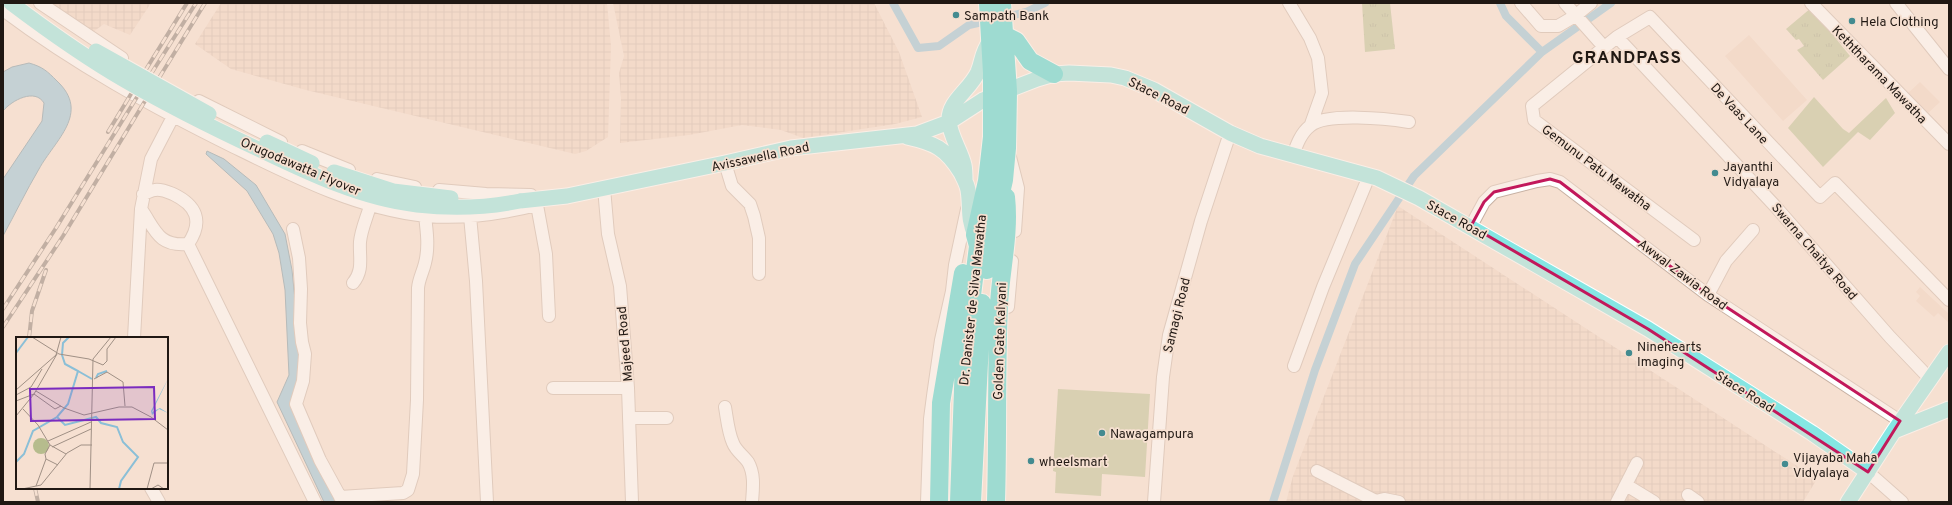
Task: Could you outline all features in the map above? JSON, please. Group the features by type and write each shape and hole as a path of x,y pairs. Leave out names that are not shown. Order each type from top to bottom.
{"highway":[{"name":"Dr. Danister de Silva Mawatha","path":"988,3 997,35"},
{"name":"Dr. Danister de Silva Mawatha","path":"972,502 981,318 992,235 1004,180 1007,148 1000,94 997,35 1002,3"},
{"path":"997,35 1016,41 1030,60 1054,74"},
{"name":"Dr. Danister de Silva Mawatha","path":"959,502 964,361 978,246 975,235 990,165 992,137 1000,94"},
{"name":"Golden Gate Kalyani","path":"996,502 999,302 1008,216 1004,180"},
{"path":"939,502 940,424 946,370 969,245 975,235"}],"main road":[{"name":"Orugodawatta Flyover","path":"10,3 54,35 125,81 196,120 290,165 363,193 416,205 452,208 494,206 520,201"},
{"name":"Orugodawatta Flyover","path":"28,3 81,42 200,110 334,172 393,192 456,199 520,201"},
{"path":"965,180 964,166 949,122 952,107 974,81 982,55 997,35"},
{"name":"Stace Road","path":"1000,94 1031,81 1054,74 1094,74 1125,78 1154,90 1230,133 1260,146 1375,178 1419,198 1471,226 1648,329 1812,433 1868,472"},
{"name":"Avissawella Road","path":"520,201 567,196 791,148 903,136 928,131 949,122 1000,94"},
{"path":"903,136 925,142 944,151 952,159 965,180 968,188 970,223 975,235"},
{"path":"1848,502 1897,426 1949,352"},
{"path":"1897,426 1949,409"}],"street":[{"path":"40,3 114,53 234,119 322,160 356,173 391,183 455,192 567,196"},
{"path":"1289,3 1310,38 1318,58 1322,94 1311,124 1303,133 1293,155"},
{"path":"1521,3 1541,26 1558,26 1575,16 1591,3"},
{"path":"1565,3 1604,47"},
{"name":"Keththarama Mawatha","path":"1811,3 1949,144"},
{"path":"1896,3 1949,69"},
{"path":"3,10 29,30 99,76 173,116 293,175 370,206 426,216 470,216 510,211 567,196"},
{"name":"Gemunu Patu Mawatha","path":"1650,17 1617,37 1532,106 1534,120 1694,240"},
{"name":"De Vaas Lane","path":"1650,17 1820,197 1835,183 1949,300"},
{"name":"Swarna Chaitya Road","path":"1617,37 1775,206 1930,379"},
{"path":"99,76 114,53"},
{"path":"134,337 140,209 143,194 151,159 186,93"},
{"path":"1311,124 1320,121 1362,117 1409,122"},
{"name":"Samagi Road","path":"1154,502 1163,377 1169,335 1201,221 1230,133"},
{"path":"1002,502 1006,340 1018,188 1007,148"},
{"path":"725,163 732,186 750,204 754,216 759,238 759,274"},
{"path":"1294,366 1323,287 1375,178"},
{"name":"Awwal Zawia Road","path":"1471,226 1484,202 1494,192 1550,179 1560,182 1708,295 1897,426"},
{"name":"Majeed Road","path":"604,188 608,234 620,286 628,388 632,502"},
{"path":"143,194 155,190 166,191 182,199 191,206 196,218 196,231 188,244"},
{"path":"927,502 930,419 940,340 952,291 954,265 968,199"},
{"path":"537,205 546,254 549,316"},
{"path":"353,283 359,277 361,266 361,236 370,206"},
{"path":"140,209 150,227 158,236 178,245 188,244"},
{"path":"293,229 299,258 301,289 300,323 305,361 303,381 296,404 320,460 341,500 403,493 408,490 413,474 417,400 418,288 419,278 425,264 428,242 426,216"},
{"path":"470,216 476,281 487,502"},
{"path":"1708,295 1726,261 1753,230"},
{"path":"188,244 315,502"},
{"path":"554,388 628,388"},
{"path":"725,407 733,443 737,451 748,462 753,480 752,502"},
{"path":"629,418 667,418"},
{"path":"1617,502 1636,463"},
{"path":"1317,471 1376,502 1384,500 1399,502"},
{"path":"1868,472 1902,502"},
{"path":"1626,485 1654,502"},
{"path":"152,489 159,502"}],"highlighted area":[{"path":"1550,179 1560,182 1708,295 1900,421 1868,472 1648,329 1471,226 1484,202 1494,192 1511,187"}],"shaded area":[{"path":"46,3 151,3 130,35 104,24 93,32"},
{"path":"221,3 607,3 611,46 608,137 586,151 575,154 306,90 231,69 195,44"},
{"path":"613,3 874,3 899,52 922,117 895,124 803,138 781,130 742,125 689,135 620,143 621,98 619,73 624,56"},
{"path":"1749,35 1807,100 1783,121 1725,56"},
{"path":"1920,82 1940,102 1926,115 1907,94"},
{"path":"1398,206 1817,479 1803,502 1286,502 1293,476"},
{"path":"1920,287 1949,314 1949,323 1938,313 1934,317 1916,301 1920,296 1916,292"}],"green space":[{"path":"1362,3 1390,3 1395,49 1365,52"},
{"path":"1811,8 1850,56 1823,80 1797,50 1804,46 1799,39 1796,40 1786,29"},
{"path":"1814,97 1843,129 1849,133 1886,98 1895,113 1870,140 1858,132 1823,167 1788,128"},
{"name":"Nawagampura","path":"1058,389 1150,394 1145,477 1102,474 1101,496 1055,493 1056,472 1053,471"}],"water":[{"path":"29,63 38,66 47,72 67,93 71,104 70,115 67,126 61,137 39,169 3,236 3,179 42,121 44,103 35,96 29,96 12,103 3,111 3,72 12,67"},
{"path":"207,151 224,159 256,185 285,234 292,270 301,360 301,374 291,401 337,502 324,502 277,402 289,375 285,290 279,253 273,234 247,191 206,154"}],"waterway":[{"path":"893,3 918,48 939,46 969,25 991,20"},
{"path":"1002,18 1026,12 1045,3"},
{"path":"1500,3 1506,16 1542,52"},
{"path":"1273,502 1315,370 1355,264 1414,176 1542,52 1611,3"}],"railway":[{"path":"145,71 187,3"},
{"path":"151,74 196,3"},
{"path":"159,78 205,3"},
{"path":"108,132 131,94"},
{"path":"3,309 56,228 137,97"},
{"path":"3,327 63,236 145,101"},
{"path":"29,337 32,311 46,270"},
{"path":"35,489 38,502"}],"place":[{"name":"Sampath Bank","path":"956,15"},
{"name":"Hela Clothing","path":"1852,21"},
{"name":"Jayanthi Vidyalaya","path":"1715,173"},
{"name":"Ninehearts Imaging","path":"1629,353"},
{"name":"Nawagampura","path":"1102,433"},
{"name":"wheelsmart","path":"1031,461"},
{"name":"Vijayaba Maha Vidyalaya","path":"1785,464"}],"district":[{"name":"GRANDPASS","path":"1627,57"}]}
